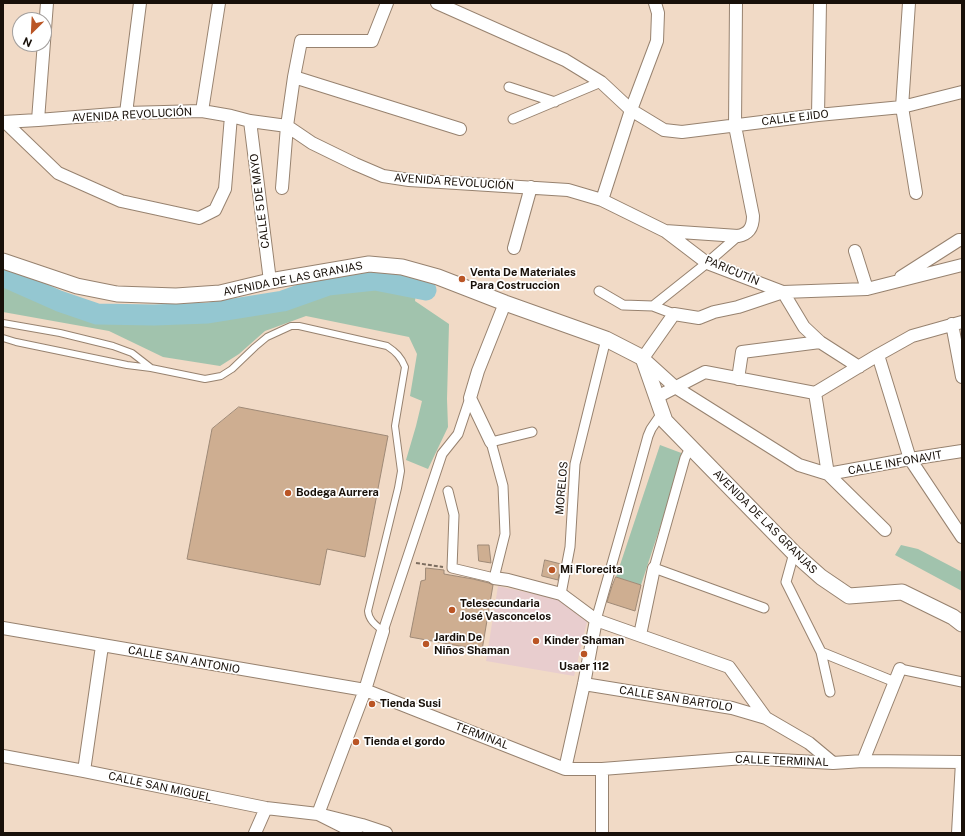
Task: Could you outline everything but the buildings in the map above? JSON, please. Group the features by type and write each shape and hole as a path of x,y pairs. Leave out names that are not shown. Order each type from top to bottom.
{"street":[{"path":"38,120 47,3"},
{"path":"126,113 140,3"},
{"path":"202,111 219,3"},
{"path":"282,188 287,126 294,76 301,41 372,40 387,3"},
{"name":"CALLE EJIDO","path":"437,3 565,60 600,82 631,110 664,130 682,132 818,115 902,107 962,92"},
{"path":"602,200 631,110 658,40 658,13 655,3"},
{"path":"653,306 738,236 744,235 748,232 753,221 735,126 736,3"},
{"path":"818,115 820,3"},
{"path":"909,3 902,107 916,193"},
{"path":"294,76 460,129"},
{"path":"513,119 600,82"},
{"path":"509,87 555,102"},
{"name":"AVENIDA REVOLUCIÓN","path":"4,122 126,113 202,111 250,121 287,126 312,143 383,176 409,180 568,190 602,200 665,231 738,236"},
{"path":"4,122 58,173 121,202 199,218 215,210 225,189 231,116"},
{"name":"CALLE 5 DE MAYO","path":"250,121 270,281"},
{"path":"514,248 531,187"},
{"name":"PARICUTÍN","path":"665,231 707,263 783,292"},
{"path":"891,283 958,240 962,240"},
{"path":"855,251 867,289"},
{"name":"AVENIDA DE LAS GRANJAS","path":"3,261 77,286 117,294 176,296 220,293 270,281 369,264 402,267 438,277 606,339 643,358 675,387 799,465 828,474"},
{"path":"599,291 623,305 653,306 674,314 699,318 714,312 738,307 783,292 867,289 962,265"},
{"path":"783,292 804,327 820,342 858,367"},
{"path":"318,814 365,690 442,454 458,434 478,371 505,303"},
{"path":"643,358 674,314"},
{"path":"657,397 705,372 815,393 912,336 957,323 962,377"},
{"name":"MORELOS","path":"561,594 570,547 574,464 606,339"},
{"path":"738,379 742,352 820,342"},
{"path":"878,355 910,459 962,537"},
{"name":"AVENIDA DE LAS GRANJAS","path":"643,358 665,421 794,553 821,577 849,596 902,592 953,617 962,624"},
{"path":"815,393 828,474 885,530"},
{"path":"470,398 491,442 503,486 505,534 494,578"},
{"path":"565,769 584,684 596,620 648,436 662,413"},
{"path":"491,442 532,432"},
{"path":"640,635 654,568 685,458 692,448"},
{"name":"CALLE INFONAVIT","path":"828,474 962,451"},
{"path":"448,491 454,515 452,568 508,580 561,594 596,620 729,667 766,718 808,743 833,763"},
{"path":"794,553 786,582 821,652 830,692"},
{"path":"654,568 764,608"},
{"name":"CALLE SAN ANTONIO","path":"3,628 365,690"},
{"path":"84,771 102,646"},
{"path":"821,652 894,682"},
{"path":"863,761 900,669 962,682"},
{"name":"CALLE SAN BARTOLO","path":"584,684 732,708 766,718"},
{"name":"TERMINAL","path":"365,690 565,769 602,769"},
{"name":"CALLE SAN MIGUEL","path":"3,756 266,808 318,814 362,825 386,833"},
{"name":"CALLE TERMINAL","path":"602,769 744,758 833,763 863,761 962,762"},
{"path":"958,833 962,762"},
{"path":"602,769 602,833"},
{"path":"255,833 266,808"},
{"name":"CALLE SAN MIGUEL","path":"318,814 356,833"}],"lane":[{"path":"3,323 60,333 113,346 132,354 151,368"},
{"path":"3,338 112,362 205,379 221,376 267,337 291,326 299,326 387,346 397,353 405,367 395,426 400,476 368,611 368,617 383,631"}],"path":[{"path":"406,561 452,568"}],"shaded area":[{"name":"Kinder Shaman","path":"498,586 557,599 587,622 574,676 486,661"}],"green space":[{"path":"3,281 57,304 97,318 155,320 208,318 281,304 329,289 375,284 416,293 415,301 449,324 447,399 448,427 428,469 406,460 422,401 410,396 417,354 409,337 306,316 265,331 239,354 220,366 163,357 109,331 3,312"},
{"path":"660,445 684,454 641,585 616,577"},
{"path":"901,545 918,549 962,572 962,591 895,555"}],"waterway":[{"path":"3,276 59,301 97,314 154,315 208,313 283,301 328,285 375,280 426,290"}],"place":[{"name":"Venta De Materiales Para Costruccion","path":"462,279"},
{"name":"Bodega Aurrera","path":"288,493"},
{"name":"Mi Florecita","path":"552,570"},
{"name":"Telesecundaria José Vasconcelos","path":"452,610"},
{"name":"Kinder Shaman","path":"536,641"},
{"name":"Jardin De Niños Shaman","path":"426,644"},
{"name":"Usaer 112","path":"584,654"},
{"name":"Tienda Susi","path":"372,704"},
{"name":"Tienda el gordo","path":"356,742"}]}
